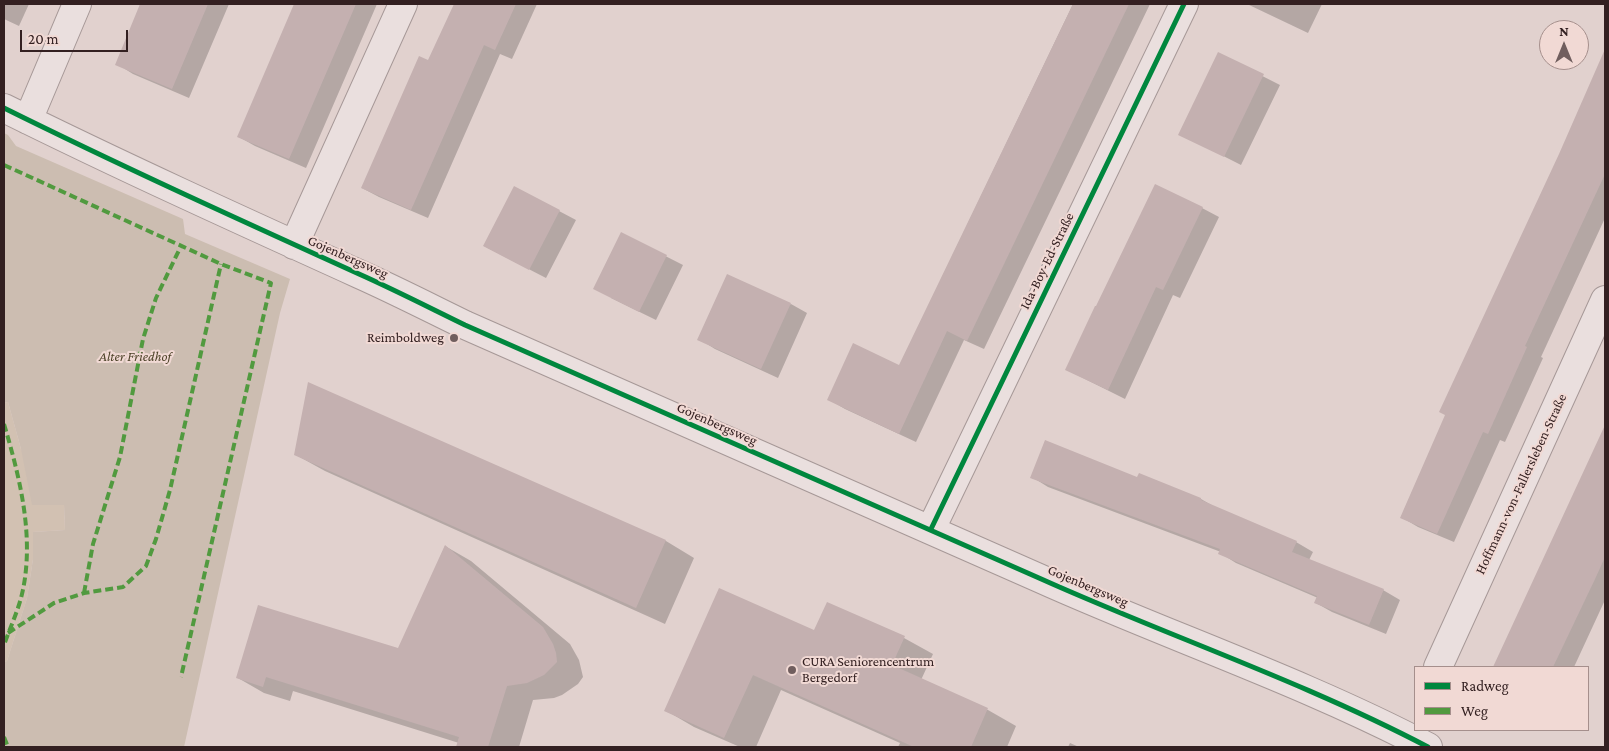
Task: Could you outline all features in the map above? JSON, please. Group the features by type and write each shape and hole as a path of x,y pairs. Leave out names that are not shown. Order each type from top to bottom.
{"street":[{"path":"28,120 77,4"},
{"path":"294,245 403,4"},
{"name":"Ida-Boy-Ed-Straße","path":"931,529 1184,4"},
{"name":"Gojenbergsweg","path":"4,108 462,323 746,449 1043,580 1416,733"},
{"name":"Hoffmann-von-Fallersleben-Straße","path":"1438,666 1605,300"}],"shaded area":[{"path":"8,402 21,449 64,505 65,530 33,532 33,559 27,598 7,661 4,662 4,403"}],"green space":[{"name":"Alter Friedhof","path":"4,133 8,135 16,146 183,219 185,234 290,279 280,313 184,747 4,747 4,662 7,661 27,598 33,559 33,532 65,530 64,505 32,505 21,449 8,402 4,403"}],"building":[{"path":"140,4 208,4 172,89 115,65"},
{"path":"294,4 356,4 289,159 237,137"},
{"path":"454,4 516,4 495,50 484,45 411,210 361,188 419,56 428,60"},
{"path":"1073,4 1129,4 967,341 947,331 899,434 827,400 853,343 899,365"},
{"path":"1605,49 1605,174 1525,346 1527,347 1488,434 1483,432 1437,534 1400,518 1445,415 1439,412 1559,154"},
{"path":"1218,52 1264,74 1224,157 1178,135"},
{"path":"1155,184 1203,207 1163,290 1156,287 1108,390 1065,370"},
{"path":"514,186 560,210 529,270 483,246"},
{"path":"621,232 667,255 639,312 593,289"},
{"path":"727,274 791,303 761,369 697,340"},
{"path":"308,382 666,540 636,608 294,455"},
{"path":"1605,425 1605,557 1595,579 1553,666 1493,666"},
{"path":"1045,440 1137,477 1139,473 1201,498 1201,500 1297,541 1292,552 1384,589 1369,625 1314,603 1317,596 1218,554 1220,549 1030,478"},
{"path":"445,545 543,627 556,653 557,662 544,675 527,683 507,686 488,747 456,747 459,737 266,677 263,687 236,678 258,605 398,648"},
{"name":"CURA Seniorencentrum Bergedorf","path":"719,588 814,630 827,602 905,636 892,665 988,708 971,747 914,747 753,675 724,738 664,711"}],"marked path":[{"path":"4,165 221,264 271,283 181,677"},
{"path":"84,593 93,544 120,457 143,339 156,298 181,246"},
{"path":"8,633 54,603 84,593 123,587 146,566 170,490 221,264"},
{"path":"4,424 24,508 27,551 26,573 22,594 4,645"},
{"path":"4,737 8,747"}],"cycle path":[{"path":"931,529 1184,4"},
{"path":"4,108 136,172 372,280 465,325 1088,599 1332,701 1428,747"}],"place":[{"name":"Reimboldweg","path":"454,338"},
{"name":"CURA Seniorencentrum Bergedorf","path":"792,670"}]}
